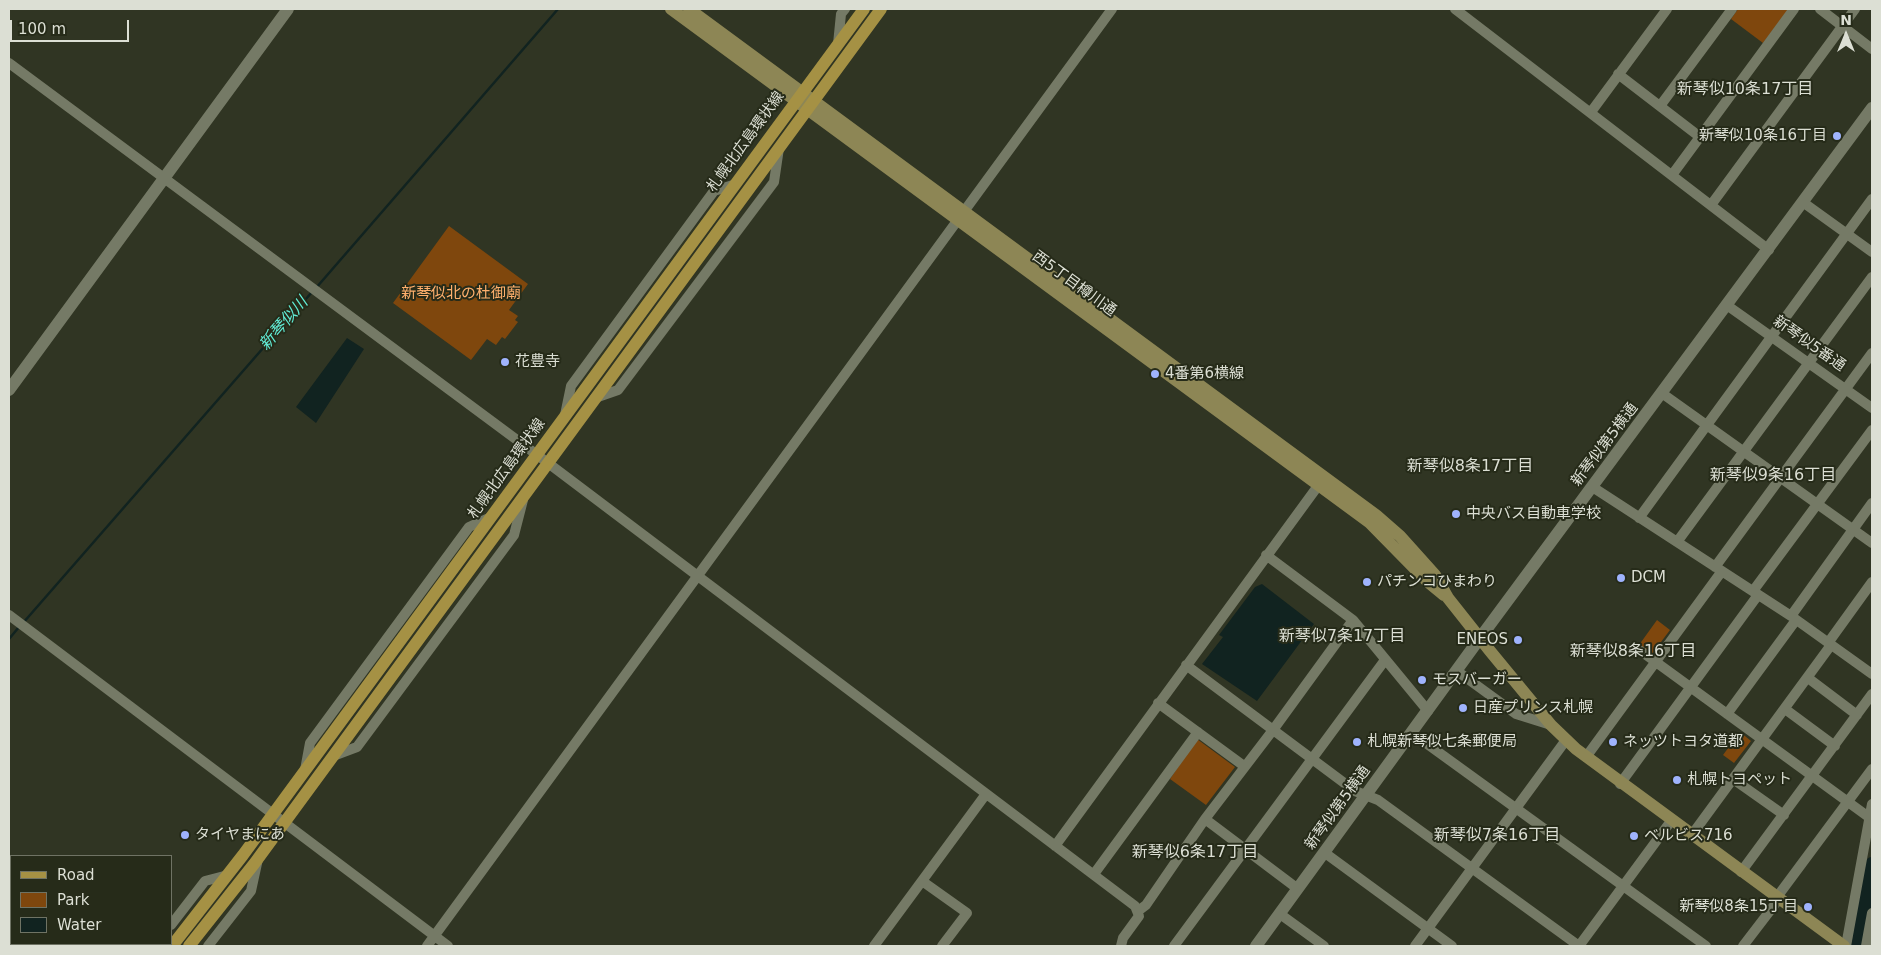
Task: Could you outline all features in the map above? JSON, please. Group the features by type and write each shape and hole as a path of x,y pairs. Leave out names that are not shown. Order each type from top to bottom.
{"main road":[{"name":"西5丁目樽川通","path":"671,9 805,102 1321,481 1370,523 1398,549 1427,581 1448,598 1550,725 1586,758 1845,946"},
{"name":"西5丁目樽川通","path":"689,9 805,102"},
{"name":"札幌北広島環状線","path":"189,946 284,823 779,147 838,45 864,9"},
{"name":"札幌北広島環状線","path":"172,946 305,771 736,184 882,10"}],"street":[{"path":"9,390 288,9"},
{"path":"838,45 841,14 845,9"},
{"path":"427,946 1112,9"},
{"path":"1455,9 1768,250"},
{"path":"1590,112 1667,9"},
{"path":"1660,106 1732,9"},
{"path":"1672,175 1794,9"},
{"path":"1820,9 1872,49"},
{"path":"1711,206 1855,9"},
{"path":"9,63 536,456 548,463 1094,874 1138,911 1138,918 1123,938 1121,946"},
{"path":"1618,74 1700,137"},
{"name":"新琴似第5横通","path":"1256,946 1480,638 1594,488 1872,108"},
{"path":"1639,518 1872,199"},
{"path":"1804,203 1872,252"},
{"path":"1678,542 1872,277"},
{"name":"新琴似5番通","path":"1728,306 1872,408"},
{"path":"1586,758 1656,661 1781,477 1872,352"},
{"path":"1663,394 1872,543"},
{"path":"1620,784 1817,504 1872,430"},
{"path":"1055,846 1321,481"},
{"path":"1594,488 1793,618 1872,674"},
{"path":"1727,714 1853,528 1872,504"},
{"path":"1266,555 1353,620 1428,711"},
{"path":"1692,836 1808,678 1872,582"},
{"path":"1138,911 1146,905 1205,819 1353,620"},
{"path":"17,621 448,946"},
{"path":"1638,649 1870,818"},
{"path":"1174,946 1385,660"},
{"path":"1186,665 1355,791 1378,800 1579,946 1671,821"},
{"path":"1457,671 1516,714 1550,725"},
{"path":"1808,678 1857,715"},
{"path":"1741,872 1872,694"},
{"path":"1158,703 1244,766"},
{"path":"1785,709 1835,746"},
{"path":"1094,874 1198,732"},
{"path":"1412,733 1706,946"},
{"path":"1415,946 1566,740"},
{"path":"1743,946 1872,769"},
{"path":"1733,778 1784,815"},
{"path":"874,946 986,794"},
{"path":"1845,946 1872,804"},
{"path":"1205,819 1298,889"},
{"path":"1325,853 1452,946"},
{"path":"208,946 251,891 259,856"},
{"path":"172,924 205,882 228,874"},
{"path":"922,881 967,913 942,946"},
{"path":"1866,946 1872,913"},
{"path":"1280,914 1324,946"}],"green space":[{"path":"1738,9 1789,9 1763,43 1731,19"},
{"name":"新琴似北の杜御廟","path":"449,226 528,284 509,310 518,316 515,320 518,322 505,339 502,337 496,345 487,339 471,360 393,303"},
{"path":"1657,620 1670,630 1652,654 1639,645"},
{"path":"1740,732 1751,741 1734,763 1723,755"},
{"path":"1197,739 1235,767 1206,805 1170,779"}],"water":[{"path":"347,338 364,349 316,423 296,407"},
{"path":"1262,584 1314,624 1257,701 1202,664 1223,637 1219,635 1255,587"}],"waterway":[{"name":"新琴似川","path":"316,288 558,9"},
{"name":"新琴似川","path":"23,623 312,292"},
{"name":"新琴似川","path":"9,639 19,627"},
{"path":"1858,946 1872,864"}],"place":[{"name":"新琴似10条16丁目","path":"1837,136"},
{"name":"花豊寺","path":"505,362"},
{"name":"4番第6横線","path":"1155,374"},
{"name":"中央バス自動車学校","path":"1456,514"},
{"name":"DCM","path":"1621,578"},
{"name":"パチンコひまわり","path":"1367,582"},
{"name":"ENEOS","path":"1518,640"},
{"name":"モスバーガー","path":"1422,680"},
{"name":"日産プリンス札幌","path":"1463,708"},
{"name":"札幌新琴似七条郵便局","path":"1357,742"},
{"name":"ネッツトヨタ道都","path":"1613,742"},
{"name":"札幌トヨペット","path":"1677,780"},
{"name":"タイヤまにあ","path":"185,835"},
{"name":"ベルビス716","path":"1634,836"},
{"name":"新琴似8条15丁目","path":"1808,907"}],"district":[{"name":"新琴似10条17丁目","path":"1745,90"},
{"name":"新琴似8条17丁目","path":"1470,467"},
{"name":"新琴似9条16丁目","path":"1773,476"},
{"name":"新琴似7条17丁目","path":"1342,637"},
{"name":"新琴似8条16丁目","path":"1633,652"},
{"name":"新琴似7条16丁目","path":"1497,836"},
{"name":"新琴似6条17丁目","path":"1195,853"}]}
